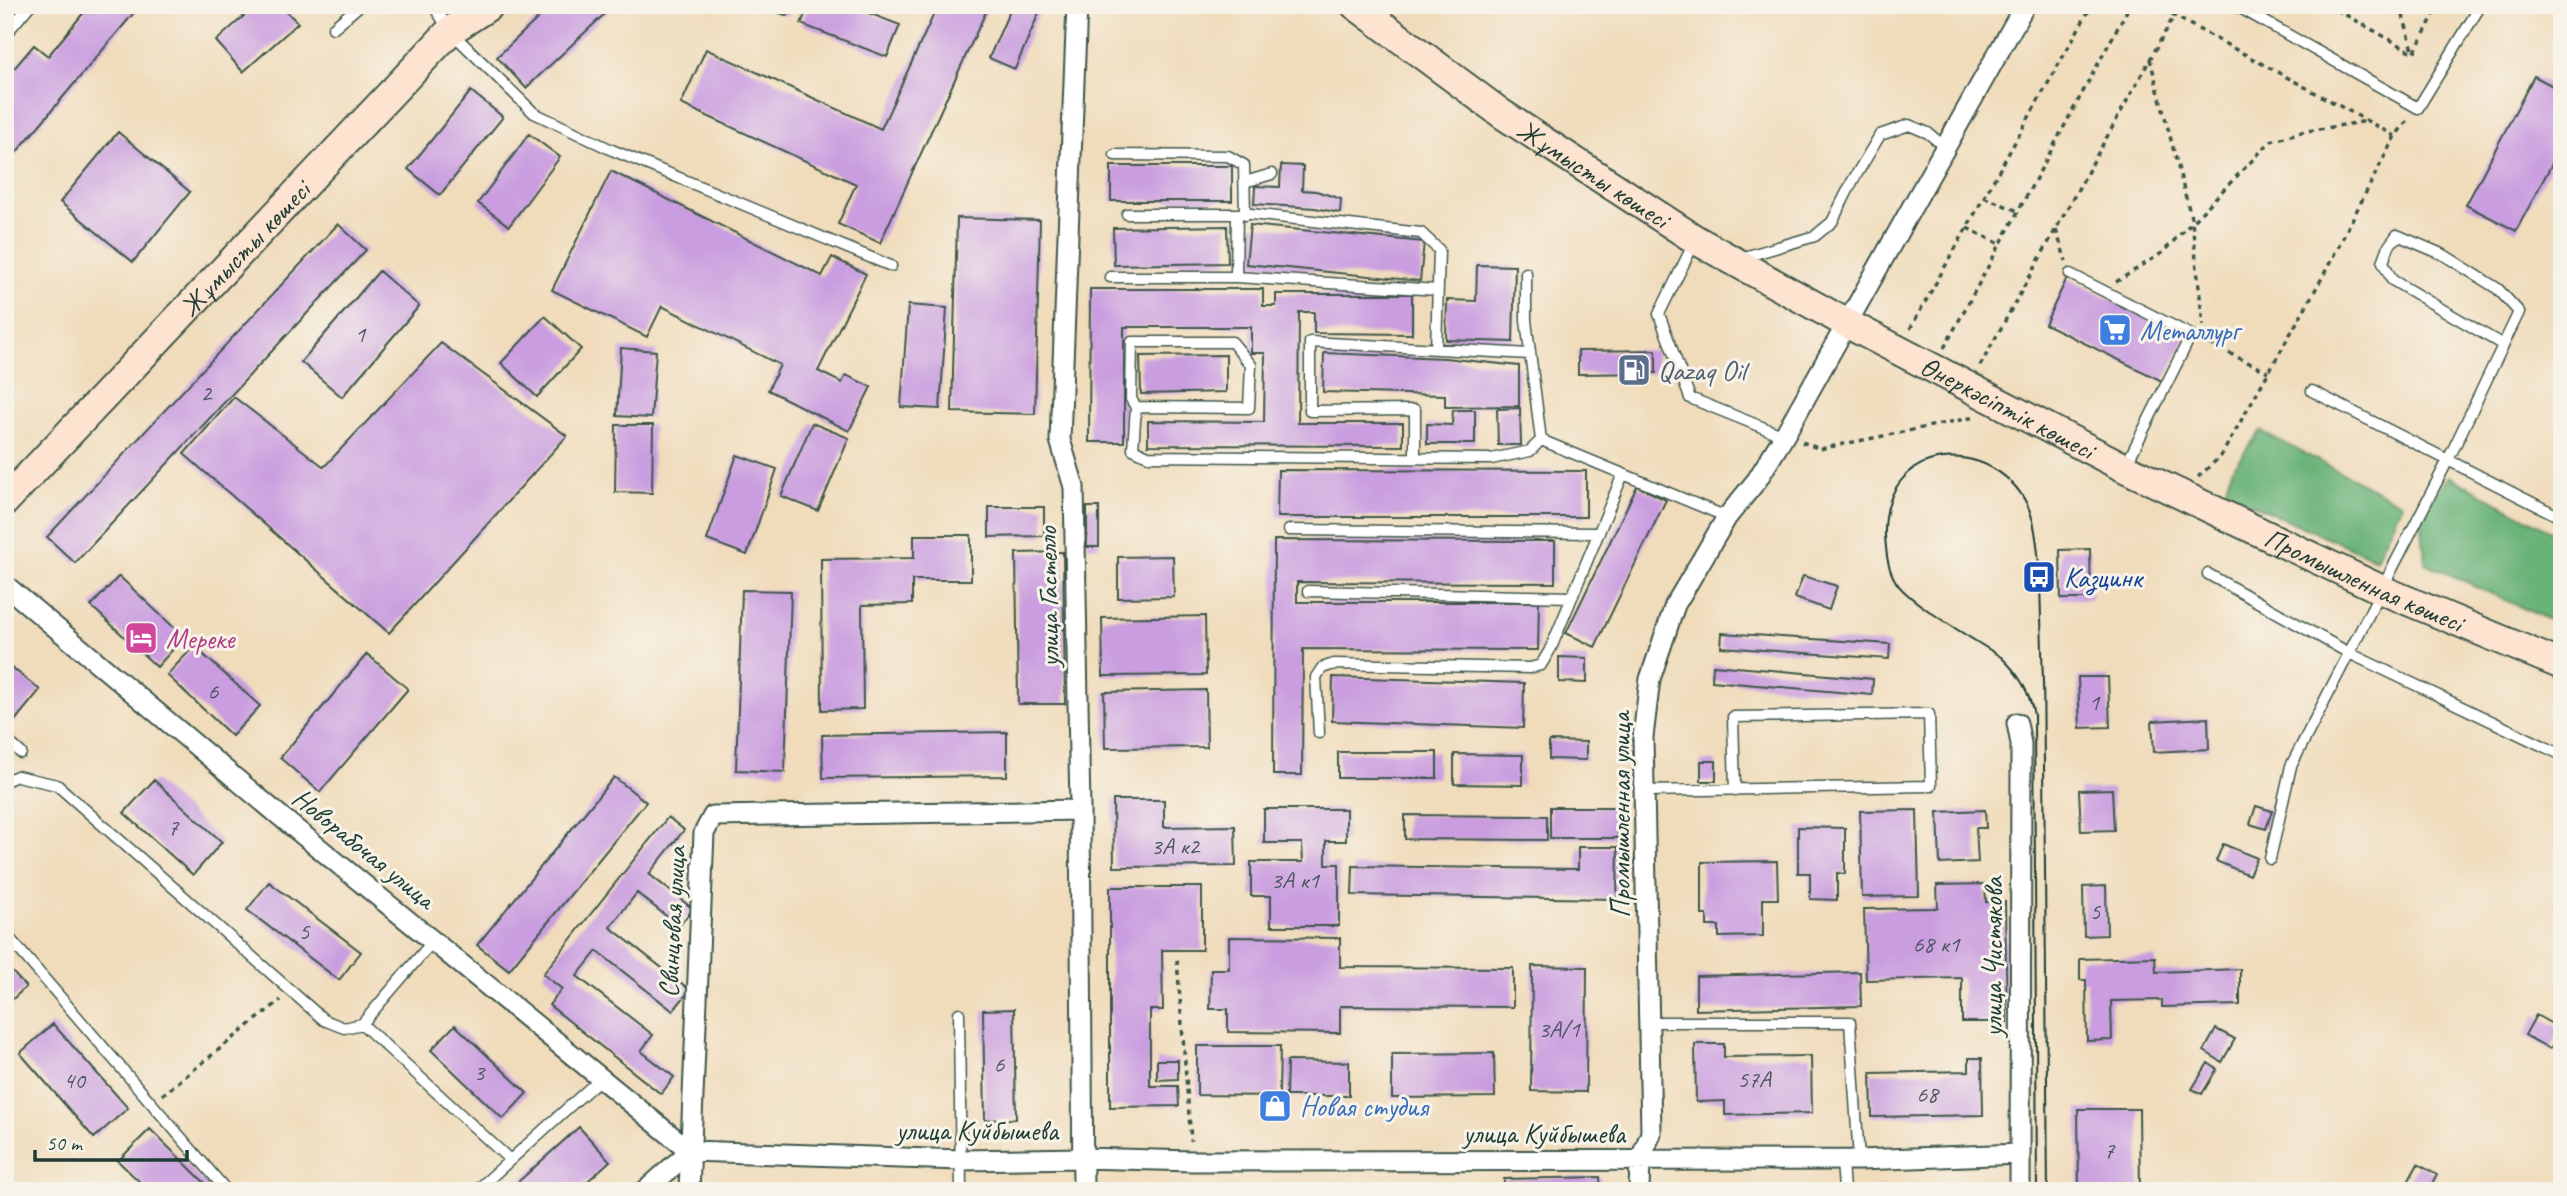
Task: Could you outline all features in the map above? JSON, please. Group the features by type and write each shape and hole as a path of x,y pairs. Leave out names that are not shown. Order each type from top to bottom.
{"main road":[{"name":"Жұмысты көшесі","path":"5,501 450,32 490,5"},
{"name":"Жұмысты көшесі","path":"1355,5 1502,114 1696,240 1846,323"},
{"name":"Өнеркәсіптік көшесі","path":"1846,323 2124,468 2170,488"},
{"name":"Промышленная көшесі","path":"2170,488 2382,590 2562,664"}],"street":[{"name":"улица Гастелло","path":"1077,5 1060,440 1074,486 1083,1191"},
{"name":"Промышленная улица","path":"1639,1191 1640,1161 1651,1133 1643,737 1650,679 1675,604 1727,517 1757,480 1783,436 2025,5"},
{"name":"Новорабочая улица","path":"5,585 292,826 690,1151"},
{"name":"улица Чистякова","path":"2017,723 2021,744 2020,1191"},
{"name":"Свинцовая улица","path":"689,1191 704,833 713,816 1080,810"},
{"name":"улица Куйбышева","path":"690,1151 961,1160 1083,1158 1193,1161 1850,1160 2020,1154"},
{"path":"645,1191 690,1151"}],"lane":[{"path":"5,35 30,5"},
{"path":"333,28 360,5"},
{"path":"433,5 450,32 534,113 612,150 891,266"},
{"path":"2235,5 2418,108 2481,5"},
{"path":"1734,261 1815,236 1832,222 1880,135 1909,125 1928,133 1945,147"},
{"path":"1115,155 1228,156 1244,165 1245,182 1236,277"},
{"path":"1245,182 1272,174"},
{"path":"1127,214 1241,214 1421,233 1439,250 1436,349"},
{"path":"2270,859 2291,766 2449,458 2519,312 2498,289 2444,255 2397,235 2383,262 2392,280 2503,345"},
{"path":"1696,240 1660,314 1690,398 1783,436"},
{"path":"1136,407 1249,408 1251,365 1233,342 1132,342 1131,399 1136,407 1133,449 1148,456 1491,459 1530,452 1541,440 1526,320 1526,273"},
{"path":"2070,274 2191,335 2124,468"},
{"path":"1110,277 1236,277 1438,290"},
{"path":"1415,458 1415,410 1310,411 1310,342 1530,354"},
{"path":"2312,391 2449,458 2562,518"},
{"path":"1541,440 1727,517"},
{"path":"1319,733 1316,677 1322,668 1334,664 1530,668 1541,665 1551,648 1623,474"},
{"path":"1289,530 1599,533"},
{"path":"2208,573 2349,653 2562,755"},
{"path":"1308,591 1572,597"},
{"path":"1646,791 1735,790 1931,786 1929,714 1733,717 1735,790"},
{"path":"5,739 21,753"},
{"path":"5,781 17,776 57,785 324,1020 344,1028 362,1024 433,941"},
{"path":"5,933 227,1191"},
{"path":"959,1013 961,1191"},
{"path":"1650,1023 1850,1022 1850,1160 1844,1191"},
{"path":"362,1024 509,1159"},
{"path":"476,1191 601,1078"}],"path":[{"path":"1898,349 2092,5"},
{"path":"1934,368 2130,5"},
{"path":"2154,5 2395,136"},
{"path":"2328,5 2414,53"},
{"path":"2346,15 2351,5"},
{"path":"2400,5 2414,53"},
{"path":"2414,53 2439,5"},
{"path":"1969,386 2174,16"},
{"path":"2150,60 2192,221 2204,341"},
{"path":"2170,488 2201,476 2221,456 2322,278 2395,136 2418,108"},
{"path":"2102,290 2162,253 2271,141 2301,132 2368,121"},
{"path":"1984,197 2018,211"},
{"path":"1966,228 2000,244"},
{"path":"2056,230 2070,274"},
{"path":"2191,335 2268,373"},
{"path":"1783,436 1820,449 2013,409"},
{"path":"1177,960 1193,1161"},
{"path":"152,1104 291,992"}],"green space":[{"path":"2261,431 2402,504 2376,559 2224,492 2233,467"},
{"path":"2449,476 2562,537 2562,626 2425,563 2421,513"}],"building":[{"path":"78,5 135,5 138,8 5,166 5,79 34,45 48,56 85,11"},
{"path":"256,5 292,5 286,11 298,23 243,72 216,41"},
{"path":"552,5 614,5 526,88 497,57"},
{"path":"758,5 793,5 788,16"},
{"path":"809,5 848,5 900,25 887,57 801,24"},
{"path":"938,5 989,5 880,243 838,224 856,184 681,104 706,49 881,129"},
{"path":"1012,5 1022,5 1039,13 1015,69 989,58"},
{"path":"2534,76 2562,91 2562,145 2516,231 2466,205"},
{"path":"471,91 503,117 440,195 408,169"},
{"path":"118,132 190,192 133,262 60,202"},
{"path":"529,134 560,157 509,226 478,203"},
{"path":"1281,165 1303,166 1302,190 1316,191 1341,199 1340,213 1315,208 1254,204 1255,186 1280,187"},
{"path":"1111,166 1232,166 1232,201 1111,201"},
{"path":"611,171 822,276 832,257 866,274 818,371 842,383 846,375 871,387 849,431 768,390 780,365 662,306 647,337 552,290"},
{"path":"957,218 1040,220 1035,414 952,412"},
{"path":"338,224 366,250 75,563 47,537"},
{"path":"1250,225 1424,242 1420,281 1246,264"},
{"path":"1227,226 1228,263 1114,265 1113,228"},
{"path":"1477,265 1515,266 1513,342 1446,340 1447,300 1476,301"},
{"path":"379,271 419,306 342,397 301,362"},
{"name":"Металлург","path":"2067,278 2186,337 2164,382 2045,324"},
{"path":"1090,289 1263,289 1263,306 1276,306 1276,294 1412,294 1412,334 1314,333 1314,312 1299,312 1298,423 1403,423 1403,446 1148,445 1148,421 1264,422 1265,353 1251,353 1251,327 1124,327 1124,442 1089,442"},
{"path":"908,305 947,308 940,409 901,407"},
{"path":"5,307 14,314 5,326"},
{"path":"545,316 581,349 537,397 501,363"},
{"path":"441,343 567,436 389,633 184,454 234,397 324,467"},
{"path":"621,348 656,351 651,418 617,416"},
{"path":"1656,350 1656,373 1578,374 1578,351"},
{"path":"1324,353 1445,358 1519,366 1519,406 1445,407 1445,395 1323,392"},
{"path":"1226,355 1226,392 1141,394 1140,356"},
{"path":"2562,386 2562,404 2555,400"},
{"path":"1520,408 1521,445 1498,445 1497,409"},
{"path":"1453,410 1475,410 1475,444 1427,444 1427,424 1452,425"},
{"path":"812,423 849,438 818,511 781,496"},
{"path":"616,425 653,425 652,493 615,492"},
{"path":"737,455 777,469 747,555 707,540"},
{"path":"1278,470 1586,471 1586,517 1277,517"},
{"path":"1637,486 1666,500 1595,647 1566,633"},
{"path":"989,507 1044,507 1044,536 989,537"},
{"path":"1087,507 1099,507 1099,547 1087,547"},
{"path":"914,535 971,535 971,580 912,580 912,604 862,605 863,709 822,710 821,559 914,558"},
{"path":"1274,540 1555,541 1555,583 1297,582 1297,602 1539,602 1538,650 1303,649 1302,775 1273,775"},
{"path":"2090,549 2091,599 2061,599 2060,550"},
{"path":"1063,552 1065,704 1018,704 1016,553"},
{"path":"1173,556 1174,597 1118,598 1118,557"},
{"path":"119,576 184,637 157,667 91,606"},
{"path":"1803,576 1837,586 1829,610 1795,598"},
{"path":"742,590 791,591 785,772 736,770"},
{"path":"1205,616 1206,675 1103,676 1102,618"},
{"path":"1722,633 1890,644 1889,659 1721,647"},
{"path":"194,646 260,706 232,736 167,675"},
{"path":"367,654 408,689 320,792 280,758"},
{"path":"1559,657 1587,658 1587,683 1559,682"},
{"path":"5,662 40,690 13,723 5,717"},
{"path":"1713,665 1873,679 1872,695 1712,681"},
{"path":"1333,677 1524,683 1523,728 1332,721"},
{"path":"2078,677 2108,677 2110,727 2080,728"},
{"path":"1206,690 1207,747 1105,748 1104,692"},
{"path":"2208,718 2209,749 2154,752 2152,721"},
{"path":"1007,732 1007,776 823,778 822,735"},
{"path":"1549,741 1586,742 1586,760 1549,759"},
{"path":"1338,752 1437,752 1437,778 1338,778"},
{"path":"1454,754 1523,755 1523,785 1454,784"},
{"path":"1701,761 1716,761 1716,781 1701,781"},
{"path":"614,777 646,802 509,970 477,945"},
{"path":"154,780 222,842 193,875 124,813"},
{"path":"2112,789 2114,830 2081,831 2079,790"},
{"path":"1113,800 1164,800 1164,827 1235,826 1236,866 1114,867"},
{"path":"2256,806 2272,811 2266,829 2250,824"},
{"path":"1550,807 1618,807 1618,838 1550,838"},
{"path":"1264,809 1346,809 1346,841 1326,841 1326,864 1339,864 1339,926 1271,926 1271,896 1251,896 1251,862 1303,862 1302,843 1264,843"},
{"path":"1917,810 1919,896 1862,897 1860,811"},
{"path":"1985,810 1986,828 1976,828 1978,862 1940,864 1938,812"},
{"path":"1405,815 1547,816 1547,840 1405,839"},
{"path":"668,817 684,830 649,874 693,909 679,926 637,893 610,927 690,990 673,1011 597,951 577,976 653,1035 641,1051 674,1077 661,1094 549,1005 562,989 543,974"},
{"path":"1798,827 1845,828 1845,874 1837,873 1837,900 1810,899 1810,873 1798,873"},
{"path":"2223,844 2257,858 2249,875 2216,861"},
{"path":"1578,847 1618,847 1617,899 1352,895 1353,866 1578,869"},
{"path":"1777,861 1778,899 1763,899 1763,936 1719,937 1719,926 1707,926 1707,915 1702,915 1702,862"},
{"path":"269,882 361,952 339,980 247,910"},
{"path":"1985,884 1986,902 2005,902 2007,1022 1962,1022 1962,978 1866,980 1864,909 1938,908 1937,885"},
{"path":"2106,886 2107,935 2084,936 2083,887"},
{"path":"1110,887 1202,887 1202,950 1162,950 1163,1010 1150,1010 1150,1086 1178,1086 1179,1106 1110,1107"},
{"path":"1229,937 1340,938 1340,967 1513,968 1513,1007 1340,1006 1340,1033 1228,1032 1228,1009 1210,1009 1211,969 1229,969"},
{"path":"2155,957 2156,972 2240,969 2240,1005 2162,1007 2162,1000 2111,1001 2112,1040 2087,1041 2086,980 2080,980 2080,959"},
{"path":"5,964 26,987 5,1006"},
{"path":"1532,966 1587,967 1586,1092 1531,1091"},
{"path":"1860,972 1861,1006 1696,1010 1696,976"},
{"path":"1014,1009 1016,1119 985,1120 983,1010"},
{"path":"2536,1015 2561,1029 2550,1049 2525,1035"},
{"path":"53,1024 128,1108 94,1138 20,1053"},
{"path":"455,1025 527,1093 503,1119 431,1050"},
{"path":"2216,1029 2235,1039 2222,1062 2204,1051"},
{"path":"1695,1044 1724,1044 1724,1057 1811,1056 1812,1113 1725,1115 1725,1101 1696,1102"},
{"path":"1197,1046 1280,1046 1279,1096 1197,1095"},
{"path":"1494,1053 1495,1097 1392,1098 1392,1054"},
{"path":"1969,1058 1982,1058 1983,1115 1872,1117 1871,1073 1969,1071"},
{"path":"1157,1060 1178,1060 1178,1079 1157,1080"},
{"path":"1287,1061 1349,1062 1349,1096 1286,1096"},
{"path":"2208,1063 2217,1069 2202,1094 2192,1089"},
{"path":"2078,1109 2139,1109 2140,1191 2079,1191"},
{"path":"579,1127 610,1161 577,1191 508,1191"},
{"path":"150,1129 213,1191 149,1191 118,1161"},
{"path":"2418,1164 2437,1175 2428,1191 2403,1191"},
{"path":"1600,1177 1601,1191 1504,1191 1504,1179"},
{"path":"1972,1186 1972,1191 1874,1191 1874,1188"}],"tram line":[{"path":"2037,1191 2034,715 2026,691 2007,663 1903,591 1893,577 1887,553 1885,535 1890,501 1904,477 1925,463 1950,458 1976,461 2001,473 2021,493 2033,521 2037,545 2044,709 2048,1191"}],"place":[{"name":"Металлург","path":"2115,330"},
{"name":"Qazaq Oil","path":"1634,370"},
{"name":"Казцинк","path":"2039,577"},
{"name":"Мереке","path":"141,638"},
{"name":"Новая студия","path":"1275,1106"}]}
